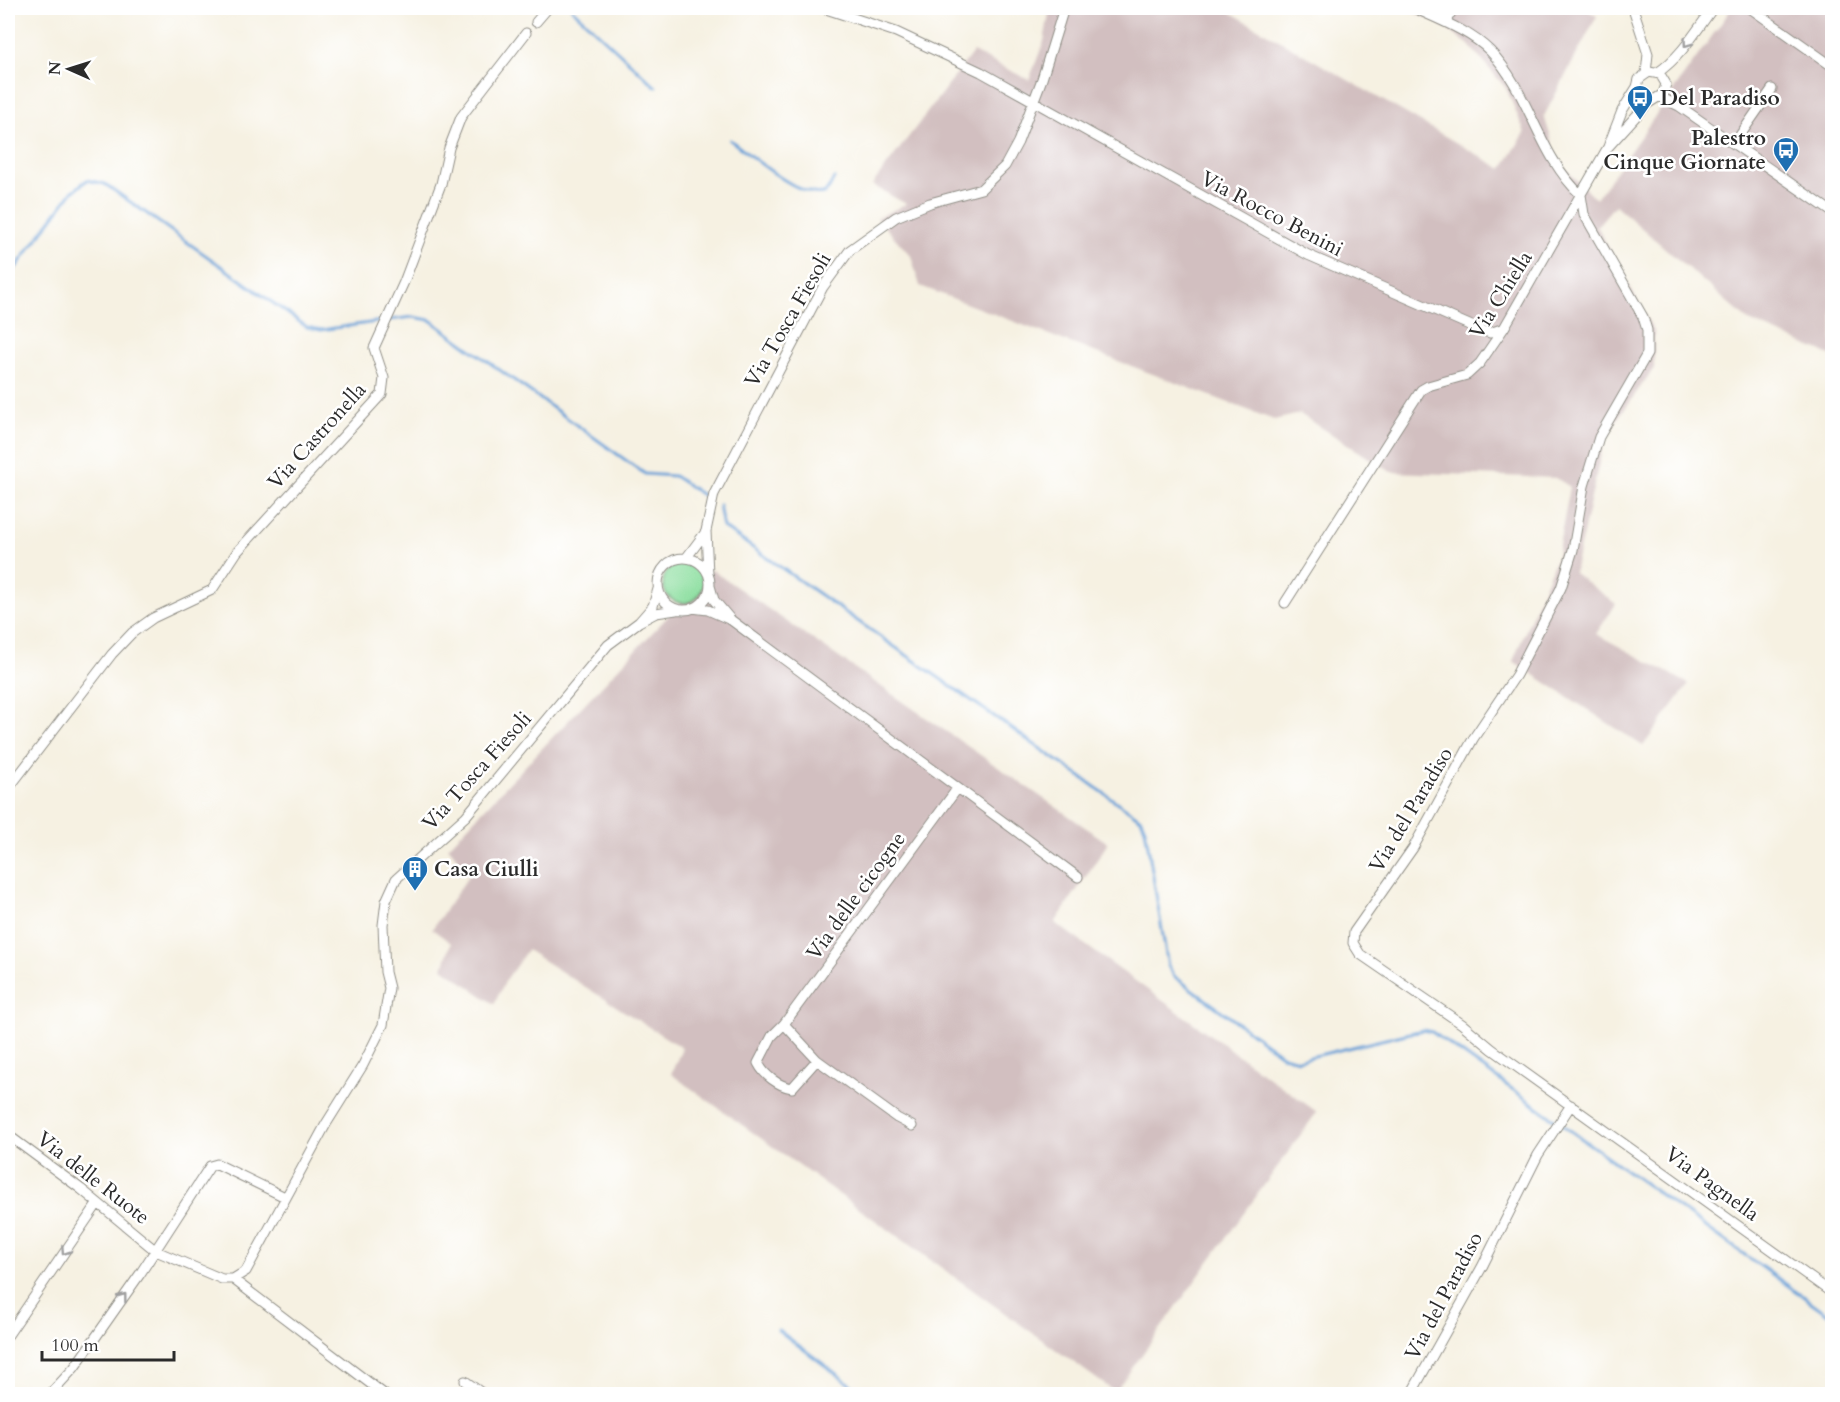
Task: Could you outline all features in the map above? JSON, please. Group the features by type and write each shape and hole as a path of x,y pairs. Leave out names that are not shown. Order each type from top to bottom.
{"street":[{"path":"536,22 548,8"},
{"name":"Via Rocco Benini","path":"823,8 914,40 981,72 1308,255 1483,331 1490,333 1504,328"},
{"name":"Via Tosca Fiesoli","path":"710,585 706,531 709,512 719,484 837,267 865,237 896,217 930,203 971,194 990,183 1013,155 1054,46 1064,8"},
{"path":"1414,8 1466,33 1492,53 1524,104 1558,171 1581,195 1608,147 1622,111 1640,79 1646,73 1647,54 1633,8"},
{"path":"1445,22 1454,8"},
{"path":"1646,73 1657,73 1669,65 1713,8"},
{"path":"1750,8 1833,66"},
{"name":"Via Castronella","path":"8,789 112,654 132,633 153,618 212,590 237,552 382,394 384,387 374,348 441,184 448,148 461,117 526,33"},
{"path":"1608,147 1660,95 1665,81 1657,73"},
{"path":"1637,87 1644,97 1660,95 1679,105 1833,212"},
{"path":"1734,144 1772,89"},
{"name":"Via Chiella","path":"1285,603 1422,390 1428,386 1467,375 1479,363 1504,328 1581,195"},
{"name":"Via del Paradiso","path":"1411,1395 1552,1134 1571,1105 1462,1024 1360,954 1352,937 1413,848 1473,739 1516,675 1561,588 1573,550 1584,486 1599,437 1647,354 1647,330 1643,317 1584,214 1581,195"},
{"name":"Via Tosca Fiesoli","path":"639,622 653,606 658,589 658,578 666,564 678,558 687,557 706,531"},
{"path":"687,557 700,563 708,574"},
{"path":"692,609 702,602 710,585"},
{"path":"710,585 714,600 731,620"},
{"path":"658,589 663,601 677,609"},
{"path":"692,609 708,609 731,620 1078,877"},
{"name":"Via Tosca Fiesoli","path":"233,1279 246,1271 285,1197 383,1025 389,988 385,972 383,925 386,901 396,879 466,816 608,645 639,622 663,611 692,609"},
{"name":"Via delle cicogne","path":"817,1060 792,1088 784,1087 761,1070 759,1063 760,1054 772,1036 784,1024 957,789"},
{"path":"784,1024 817,1060 889,1113 912,1126"},
{"name":"Via Pagnella","path":"1571,1105 1833,1293"},
{"name":"Via delle Ruote","path":"8,1135 98,1203 156,1251 222,1279 233,1279"},
{"path":"50,1395 74,1368 156,1251 210,1166 217,1164 285,1197"},
{"path":"8,1335 98,1203"},
{"path":"233,1279 384,1395"},
{"path":"465,1381 483,1395"}],"shaded area":[{"path":"1050,8 1223,8 1502,169 1525,133 1506,88 1468,44 1436,22 1402,8 1584,8 1597,16 1544,116 1559,163 1596,199 1732,8 1832,8 1832,356 1749,321 1615,205 1597,226 1654,331 1654,368 1605,436 1574,573 1616,604 1596,634 1689,684 1643,746 1513,661 1557,556 1570,487 1556,478 1391,472 1300,414 1274,420 920,286 911,256 877,218 906,204 872,185 973,52 1029,80 1044,41"},
{"path":"712,570 1108,843 1055,923 1317,1112 1115,1392 671,1074 682,1048 527,950 506,980 494,1004 443,968 451,943 432,929 470,874 448,847"}],"green space":[{"path":"683,563 697,569 703,583 697,597 683,603 669,597 663,583 669,569"}],"waterway":[{"path":"572,9 656,87"},
{"path":"730,140 775,174 801,189 823,193 829,189 834,178"},
{"path":"8,278 71,193 87,180 105,184 307,327 321,330 383,321"},
{"path":"389,320 413,317 430,320 645,474 674,476 704,496"},
{"path":"719,505 723,527 1141,819 1145,828 1168,966 1175,977 1283,1056 1298,1060 1423,1030 1432,1032 1832,1317"},
{"path":"778,1330 863,1394"}],"place":[{"name":"Del Paradiso","path":"1640,121"},
{"name":"Palestro Cinque Giornate","path":"1786,173"},
{"name":"Casa Ciulli","path":"415,892"}]}
